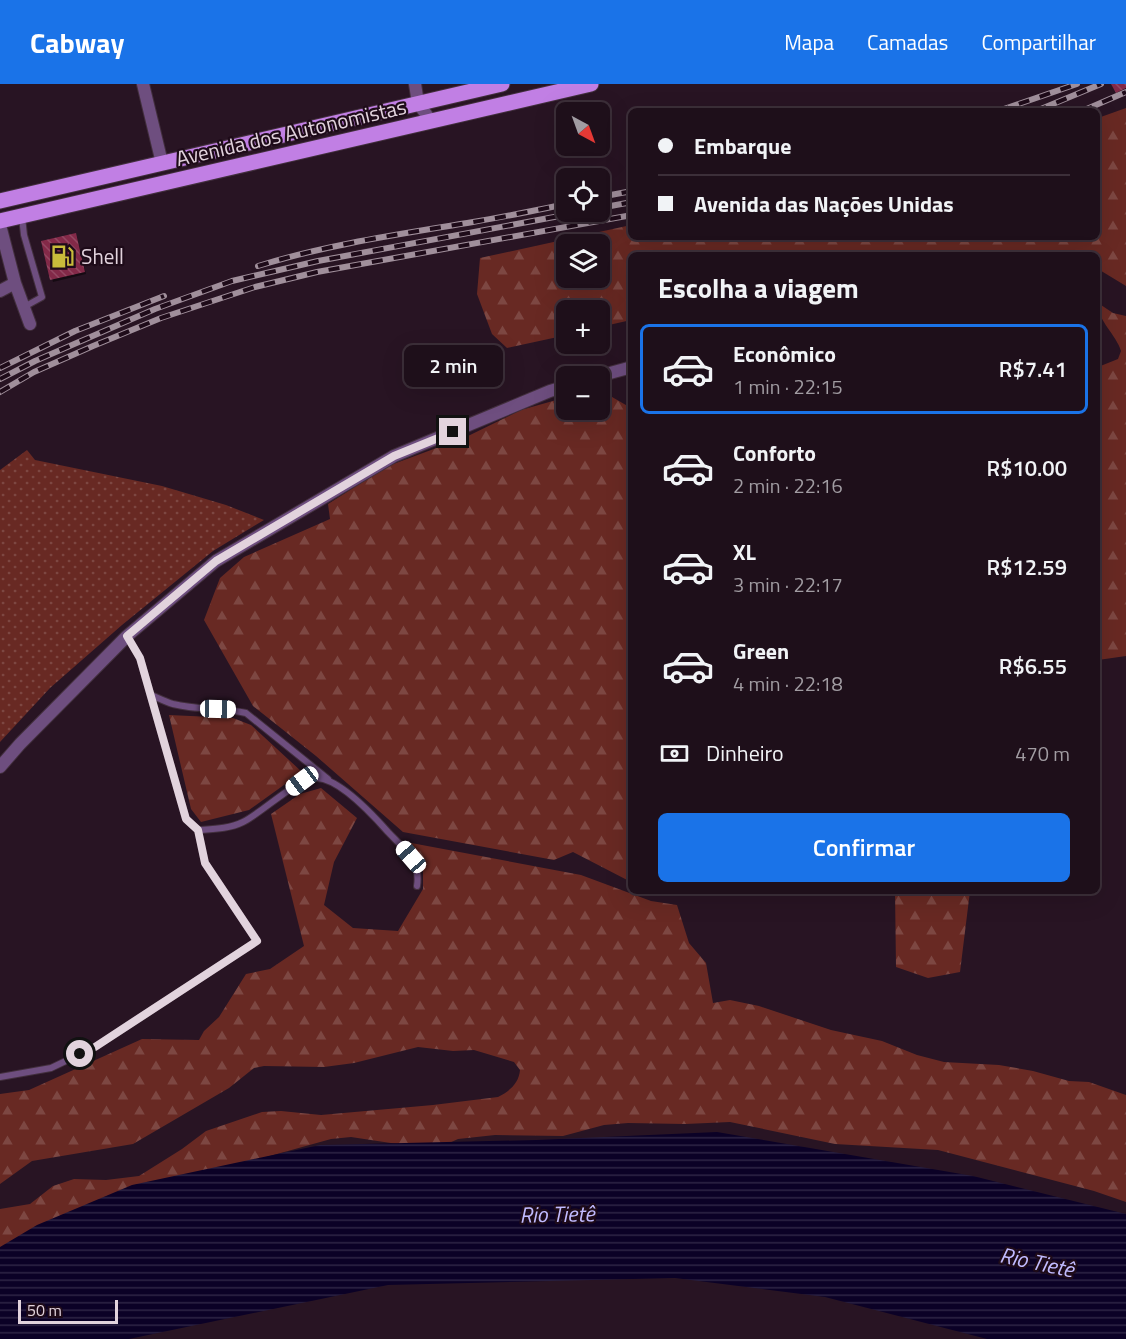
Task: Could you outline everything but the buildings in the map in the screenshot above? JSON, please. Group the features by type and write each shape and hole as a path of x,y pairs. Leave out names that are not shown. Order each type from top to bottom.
{"main road":[{"name":"Avenida dos Autonomistas","path":"0,201 502,84"},
{"name":"Avenida dos Autonomistas","path":"0,223 591,84"}],"street":[{"path":"143,84 162,163"},
{"path":"415,84 418,103 431,121"},
{"path":"0,223 15,283 30,324"},
{"path":"0,291 15,283"},
{"path":"610,373 628,368"},
{"path":"0,767 127,636 216,561 394,456 556,389"}],"lane":[{"path":"22,217 24,235 42,297 24,307"},
{"path":"0,1077 51,1068 95,1047 257,941 205,863 198,830 186,819 140,658 127,636"},
{"path":"151,695 173,704 246,713 377,819 411,857 418,874 417,886"},
{"path":"198,830 220,829 243,823 302,781 314,777 329,780"}],"green space":[{"path":"1126,108 1126,286 1100,270 1100,252 628,252 628,321 610,325 610,300 556,300 556,337 507,348 492,334 477,294 480,258 556,241 556,288 610,288 610,234 590,234 628,226 628,240 1100,240 1100,117"},
{"path":"1100,304 1113,313 1126,316 1126,656 1100,660 1100,366 1118,359 1121,351 1101,316"},
{"path":"610,396 628,406 628,880 573,852 554,860 403,832 316,756 253,706 204,620 220,578 244,557 330,519 328,504 388,466 466,437 521,410 556,400 556,420 610,420"},
{"path":"27,450 35,460 162,486 226,505 264,520 213,551 122,625 50,688 0,742 0,470"},
{"path":"169,715 233,718 251,725 302,772 249,810 201,822 191,809"},
{"path":"321,788 357,818 334,862 324,905 353,928 398,931 423,889 423,867 406,842 581,875 628,894 677,905 689,943 706,963 713,1003 730,1000 759,1006 831,1030 882,1041 917,1055 944,1062 999,1065 1033,1071 1069,1081 1089,1082 1126,1095 1126,1202 1094,1191 938,1150 835,1144 730,1122 628,1123 604,1125 563,1136 495,1135 458,1139 447,1144 404,1145 351,1137 331,1139 259,1159 0,1250 0,1209 30,1204 53,1186 74,1179 106,1180 139,1176 206,1131 262,1112 281,1111 321,1115 433,1105 498,1097 516,1083 520,1070 514,1062 474,1050 453,1051 418,1047 354,1063 324,1067 264,1066 254,1068 229,1088 133,1144 32,1161 0,1184 0,1094 29,1090 142,1039 199,1040 204,1031 219,1017 246,974 270,969 304,946 271,814 300,794"},
{"path":"895,894 970,894 960,972 928,978 896,967"}],"water":[{"name":"Rio Tietê","path":"717,1132 973,1176 1126,1214 1126,1339 987,1339 825,1297 675,1278 388,1285 129,1339 0,1339 0,1247 37,1225 132,1185 320,1145 536,1140"}],"railway":[{"path":"1007,108 1077,84"},
{"path":"1043,108 1101,84"},
{"path":"1089,108 1126,92"},
{"path":"610,195 628,192"},
{"path":"610,206 628,203"},
{"path":"258,266 392,235 556,206"},
{"path":"0,392 34,372 93,346 161,318 255,287 317,272 628,216"},
{"path":"0,379 35,361 155,309 232,281 318,261 556,217"},
{"path":"0,368 75,331 164,296"}],"place":[{"name":"Shell","path":"63,256"}],"route":[{"path":"80,1054 95,1047 257,941 205,863 198,830 186,819 140,658 127,636 216,561 394,456 453,432"}]}
